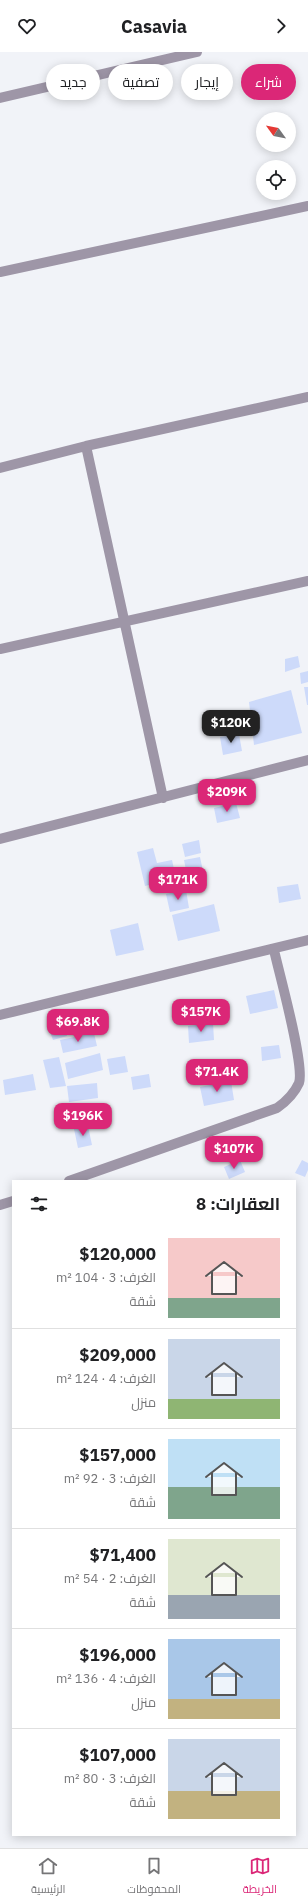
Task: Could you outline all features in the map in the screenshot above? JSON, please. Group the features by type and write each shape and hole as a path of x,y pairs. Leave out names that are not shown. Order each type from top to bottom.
{"street":[{"path":"0,98 197,52"},
{"path":"0,272 308,206"},
{"path":"0,468 86,446 308,398"},
{"path":"86,446 163,798"},
{"path":"0,649 308,581"},
{"path":"0,839 308,760"},
{"path":"0,1016 274,950 308,940"},
{"path":"72,1180 277,1108 290,1099 299,1082 300,1062 274,950"},
{"path":"0,1205 12,1201"}],"building":[{"path":"298,656 300,667 285,672 285,659"},
{"path":"308,671 308,682 301,684 300,673"},
{"path":"304,687 308,687 308,705 307,705"},
{"path":"291,690 302,733 254,745 249,702"},
{"path":"239,734 242,751 223,755 220,737"},
{"path":"236,803 240,818 217,823 214,808"},
{"path":"199,840 201,853 185,857 182,844"},
{"path":"153,848 157,863 172,860 176,878 145,886 137,852"},
{"path":"200,857 203,871 187,875 184,860"},
{"path":"298,884 301,899 279,903 277,887"},
{"path":"186,890 189,908 170,912 166,894"},
{"path":"214,904 220,931 178,941 172,915"},
{"path":"138,923 144,950 116,956 110,930"},
{"path":"274,990 278,1008 250,1014 246,996"},
{"path":"209,1001 210,1016 181,1018 180,1003"},
{"path":"62,1019 67,1036 53,1040 47,1024"},
{"path":"213,1023 214,1040 189,1043 188,1026"},
{"path":"94,1033 97,1046 63,1053 60,1040"},
{"path":"279,1045 281,1058 262,1061 261,1047"},
{"path":"100,1053 103,1070 68,1079 65,1063"},
{"path":"125,1056 128,1072 110,1075 107,1059"},
{"path":"59,1057 66,1086 50,1088 43,1060"},
{"path":"33,1074 36,1090 5,1095 3,1080"},
{"path":"149,1074 151,1087 133,1090 131,1077"},
{"path":"231,1081 234,1100 204,1106 200,1087"},
{"path":"97,1083 98,1098 69,1102 67,1086"},
{"path":"88,1126 92,1145 78,1148 74,1129"},
{"path":"240,1160 245,1172 229,1179 224,1167"},
{"path":"302,1160 308,1163 308,1170 305,1177 295,1173"}]}
